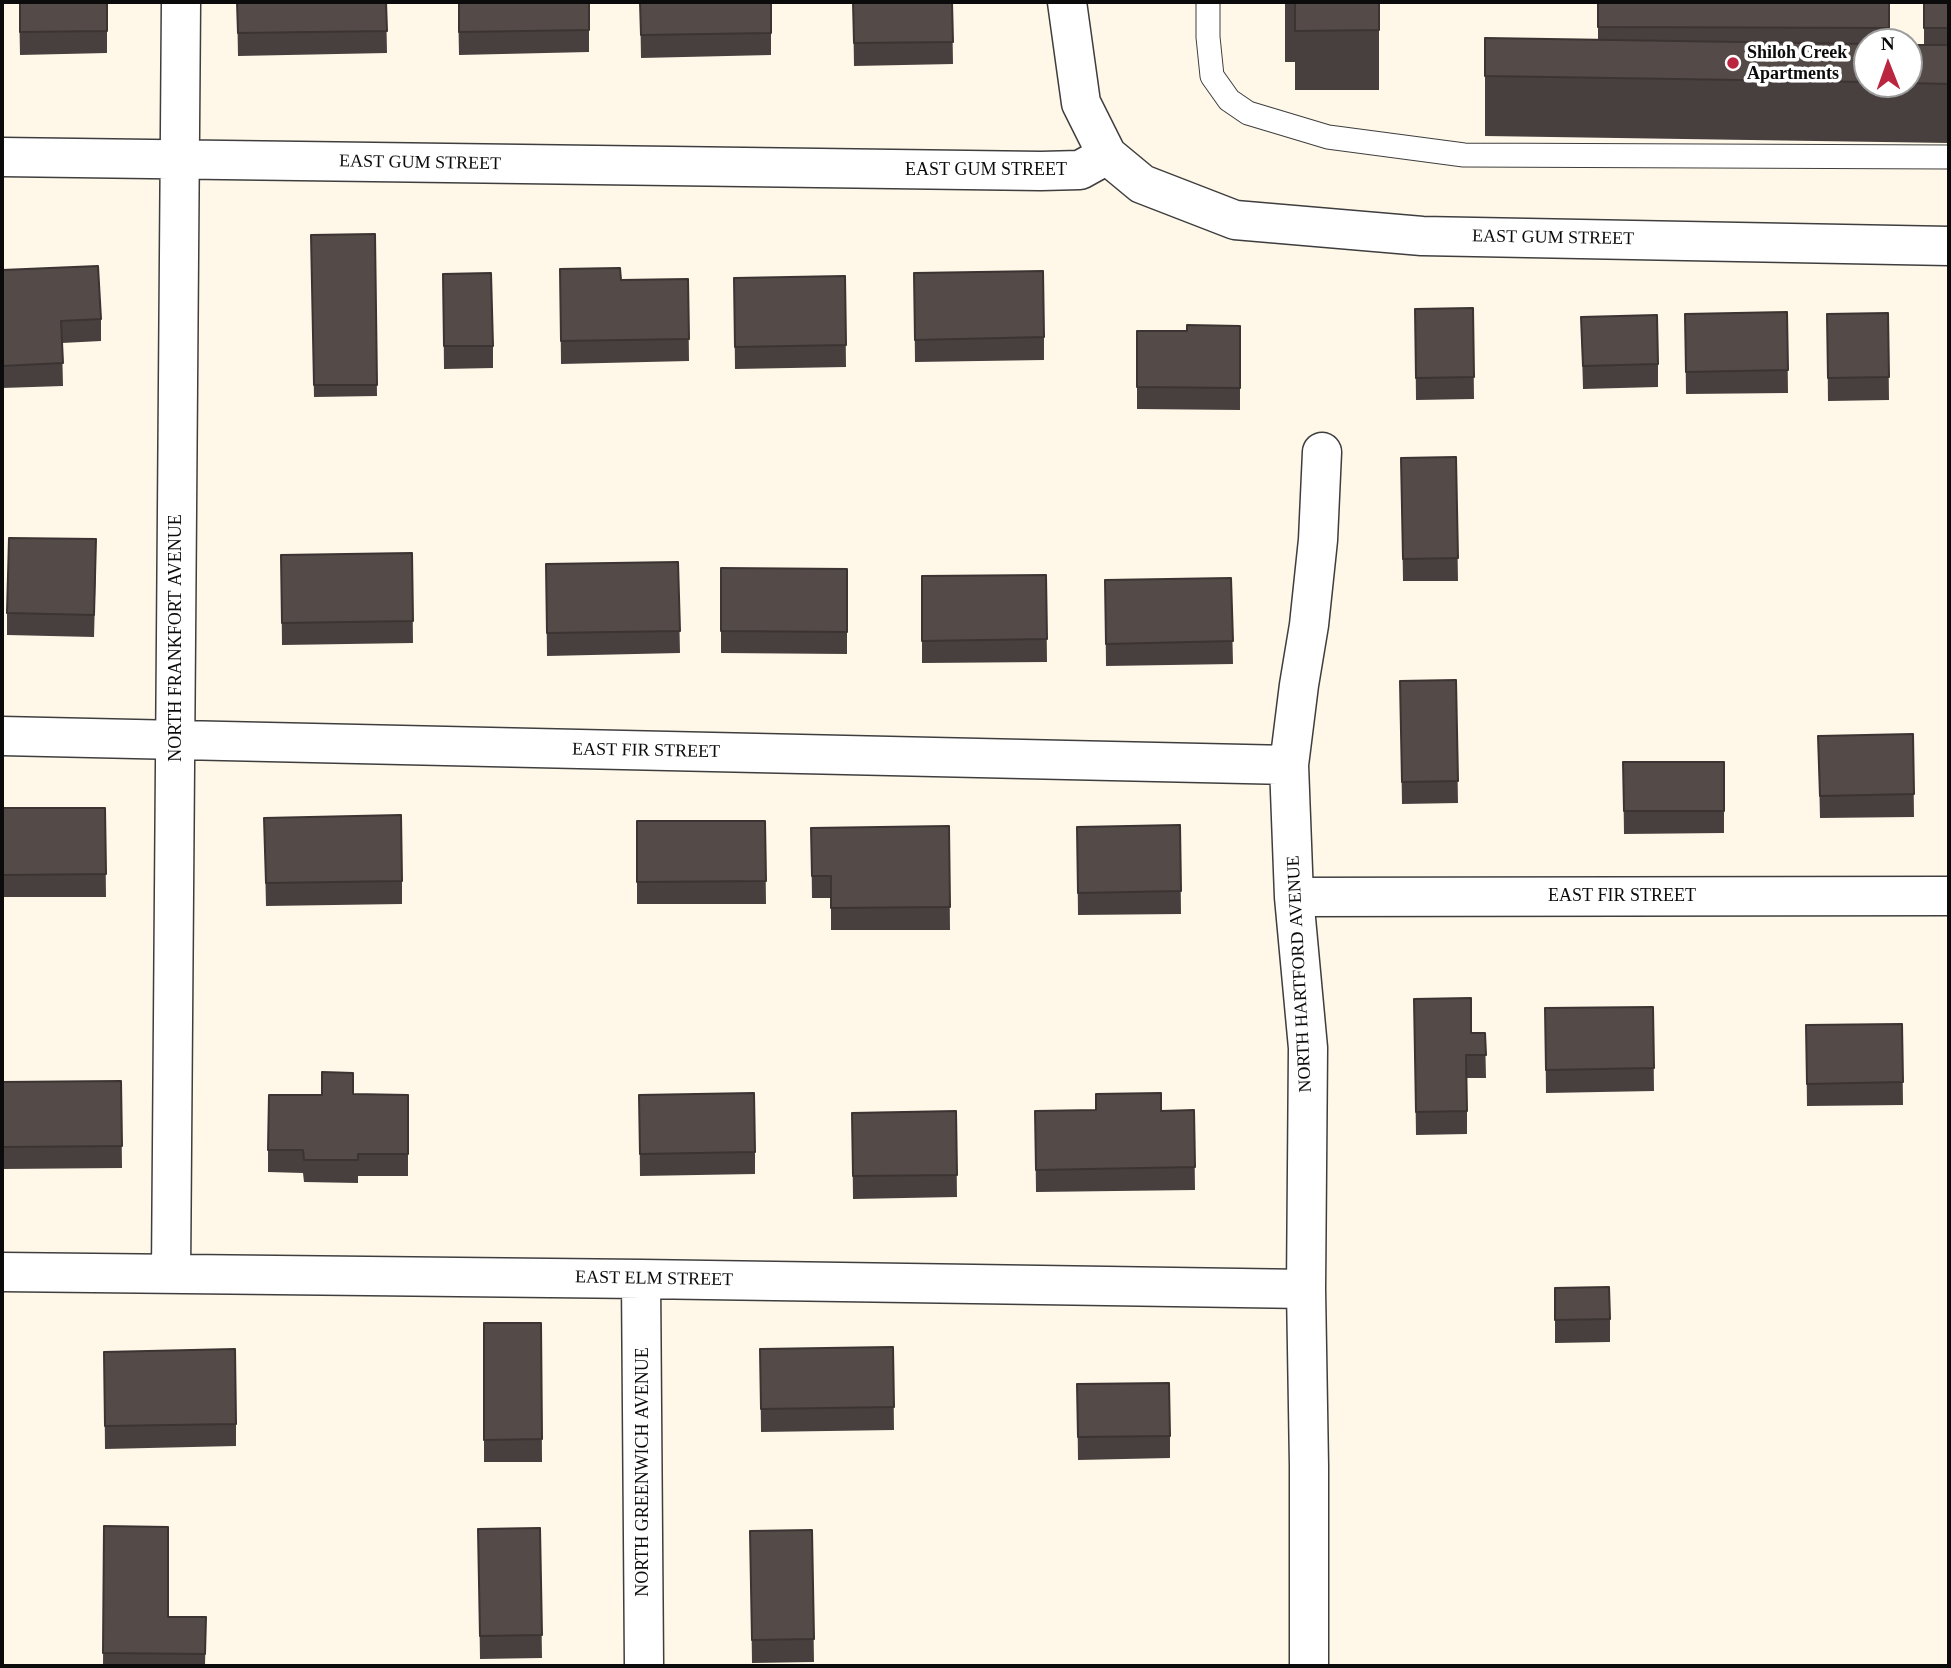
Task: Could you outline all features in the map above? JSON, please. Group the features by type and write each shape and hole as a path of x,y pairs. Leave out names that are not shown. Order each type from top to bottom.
{"street":[{"name":"NORTH FRANKFORT AVENUE","path":"171,1274 181,2"},
{"path":"1067,2 1081,103 1107,155"},
{"name":"EAST GUM STREET","path":"2,157 1041,171 1080,170 1107,155 1142,184 1235,220 1422,236 1949,246"},
{"name":"NORTH HARTFORD AVENUE","path":"1309,1666 1306,1289 1308,1048 1294,897 1289,765 1318,540 1322,452"},
{"name":"EAST FIR STREET","path":"2,736 1289,765"},
{"name":"EAST FIR STREET","path":"1294,897 1949,896"},
{"name":"EAST ELM STREET","path":"2,1272 1306,1289"},
{"name":"NORTH GREENWICH AVENUE","path":"641,1279 644,1666"}],"lane":[{"path":"1208,2 1212,76 1229,100 1248,114 1328,137 1464,155 1949,158"}],"building":[{"path":"20,2 107,2 107,31 20,32"},
{"path":"237,2 386,2 387,31 238,33"},
{"path":"459,2 589,2 589,30 459,32"},
{"path":"640,2 771,2 771,33 641,35"},
{"path":"853,2 952,2 953,42 854,43"},
{"path":"1295,2 1379,2 1379,30 1295,31"},
{"path":"1598,2 1889,2 1889,28 1598,27"},
{"path":"1924,2 1949,2 1949,28 1924,28"},
{"path":"1485,38 1853,44 1853,82 1485,76"},
{"path":"1923,45 1949,45 1949,84 1923,83"},
{"path":"375,234 377,385 314,385 311,235"},
{"path":"98,266 101,319 61,321 63,363 2,366 2,270"},
{"path":"620,268 621,280 688,279 689,339 561,341 560,269"},
{"path":"1043,271 1044,337 915,340 914,273"},
{"path":"491,273 493,346 444,346 443,274"},
{"path":"845,276 846,345 735,347 734,278"},
{"path":"1473,308 1474,377 1416,378 1415,309"},
{"path":"1787,312 1788,370 1686,372 1685,314"},
{"path":"1888,313 1889,377 1828,378 1827,314"},
{"path":"1657,315 1658,364 1583,366 1581,317"},
{"path":"1187,325 1240,326 1240,388 1137,387 1137,331 1187,331"},
{"path":"1456,457 1458,558 1403,559 1401,458"},
{"path":"9,538 96,539 94,615 7,613"},
{"path":"412,553 413,621 282,623 281,555"},
{"path":"678,562 680,631 547,633 546,564"},
{"path":"721,568 847,569 847,632 721,631"},
{"path":"1046,575 1047,639 922,641 922,576"},
{"path":"1231,578 1233,641 1106,644 1105,580"},
{"path":"1456,680 1458,781 1402,782 1400,681"},
{"path":"1913,734 1914,794 1820,796 1818,736"},
{"path":"1623,762 1724,762 1724,811 1624,811"},
{"path":"2,808 105,808 106,874 2,875"},
{"path":"401,815 402,881 266,883 264,818"},
{"path":"637,821 765,821 766,881 637,882"},
{"path":"1180,825 1181,891 1078,893 1077,827"},
{"path":"949,826 950,907 831,908 831,876 812,876 811,828"},
{"path":"1471,998 1471,1033 1485,1033 1486,1055 1466,1055 1467,1111 1416,1112 1414,999"},
{"path":"1653,1007 1654,1068 1546,1070 1545,1008"},
{"path":"1902,1024 1903,1082 1807,1084 1806,1025"},
{"path":"322,1072 353,1073 353,1094 408,1095 408,1154 358,1154 358,1160 304,1160 303,1150 268,1150 269,1095 322,1095"},
{"path":"121,1081 122,1146 2,1147 2,1082"},
{"path":"754,1093 755,1152 640,1154 639,1095"},
{"path":"1161,1093 1161,1111 1194,1110 1195,1167 1036,1170 1035,1111 1096,1110 1096,1094"},
{"path":"956,1111 957,1175 853,1176 852,1113"},
{"path":"1609,1287 1610,1319 1555,1320 1555,1288"},
{"path":"484,1323 541,1323 542,1439 484,1440"},
{"path":"893,1347 894,1407 761,1409 760,1349"},
{"path":"235,1349 236,1424 105,1426 104,1352"},
{"path":"1169,1383 1170,1436 1078,1437 1077,1384"},
{"path":"104,1526 168,1527 168,1617 206,1617 205,1654 103,1653"},
{"path":"540,1528 542,1635 480,1636 478,1529"},
{"path":"812,1530 814,1639 752,1640 750,1531"}],"place":[{"name":"Shiloh Creek Apartments","path":"1733,63"}]}
